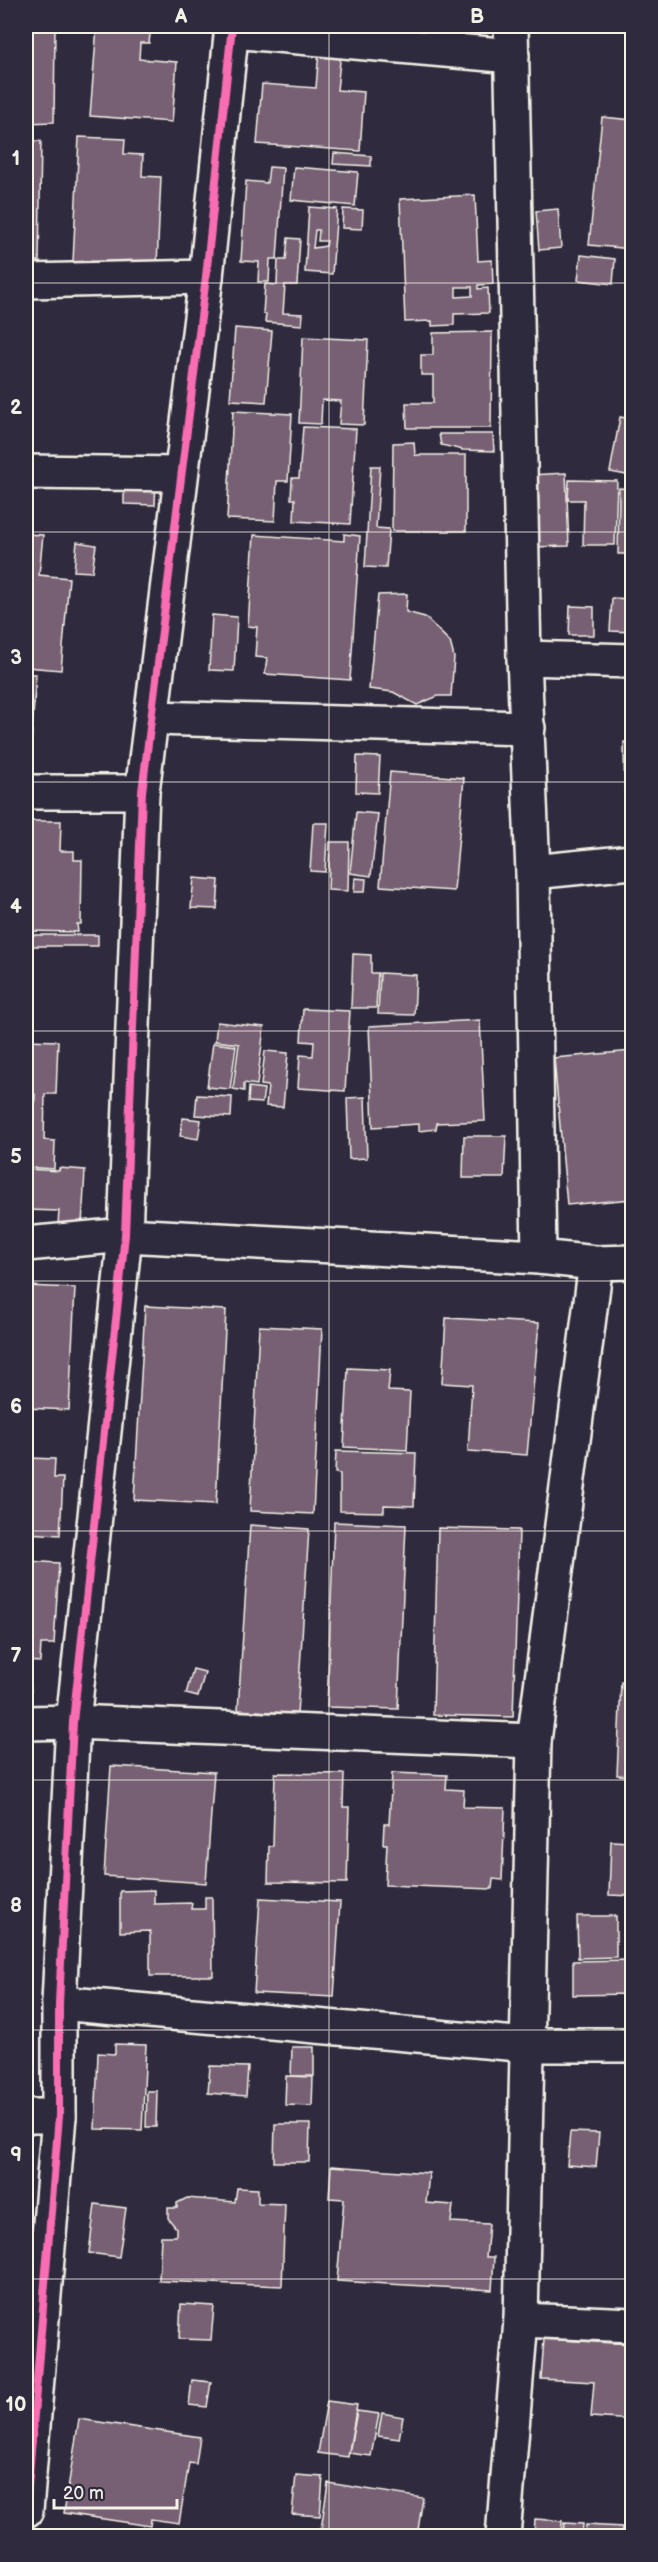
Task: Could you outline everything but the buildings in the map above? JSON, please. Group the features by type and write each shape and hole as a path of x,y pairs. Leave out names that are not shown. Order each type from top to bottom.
{"street":[{"path":"26,2510 59,2116 59,2003 73,1722 125,1235 142,792 206,277 232,28 512,41 524,658 533,872 538,1257"},
{"path":"26,281 206,277"},
{"path":"26,472 180,474"},
{"path":"524,658 633,661"},
{"path":"152,718 528,728"},
{"path":"26,792 142,792"},
{"path":"533,872 633,862"},
{"path":"26,1244 125,1235 538,1257 596,1263 633,1262"},
{"path":"503,2536 521,2320 534,1741 596,1263"},
{"path":"26,1723 73,1722 534,1741"},
{"path":"59,2003 528,2045 633,2045"},
{"path":"26,2116 59,2116"},
{"path":"521,2320 633,2325"}],"cycle path":[{"path":"26,2510 59,2116 59,2003 73,1722 125,1235 142,792 206,277 232,26"}]}
